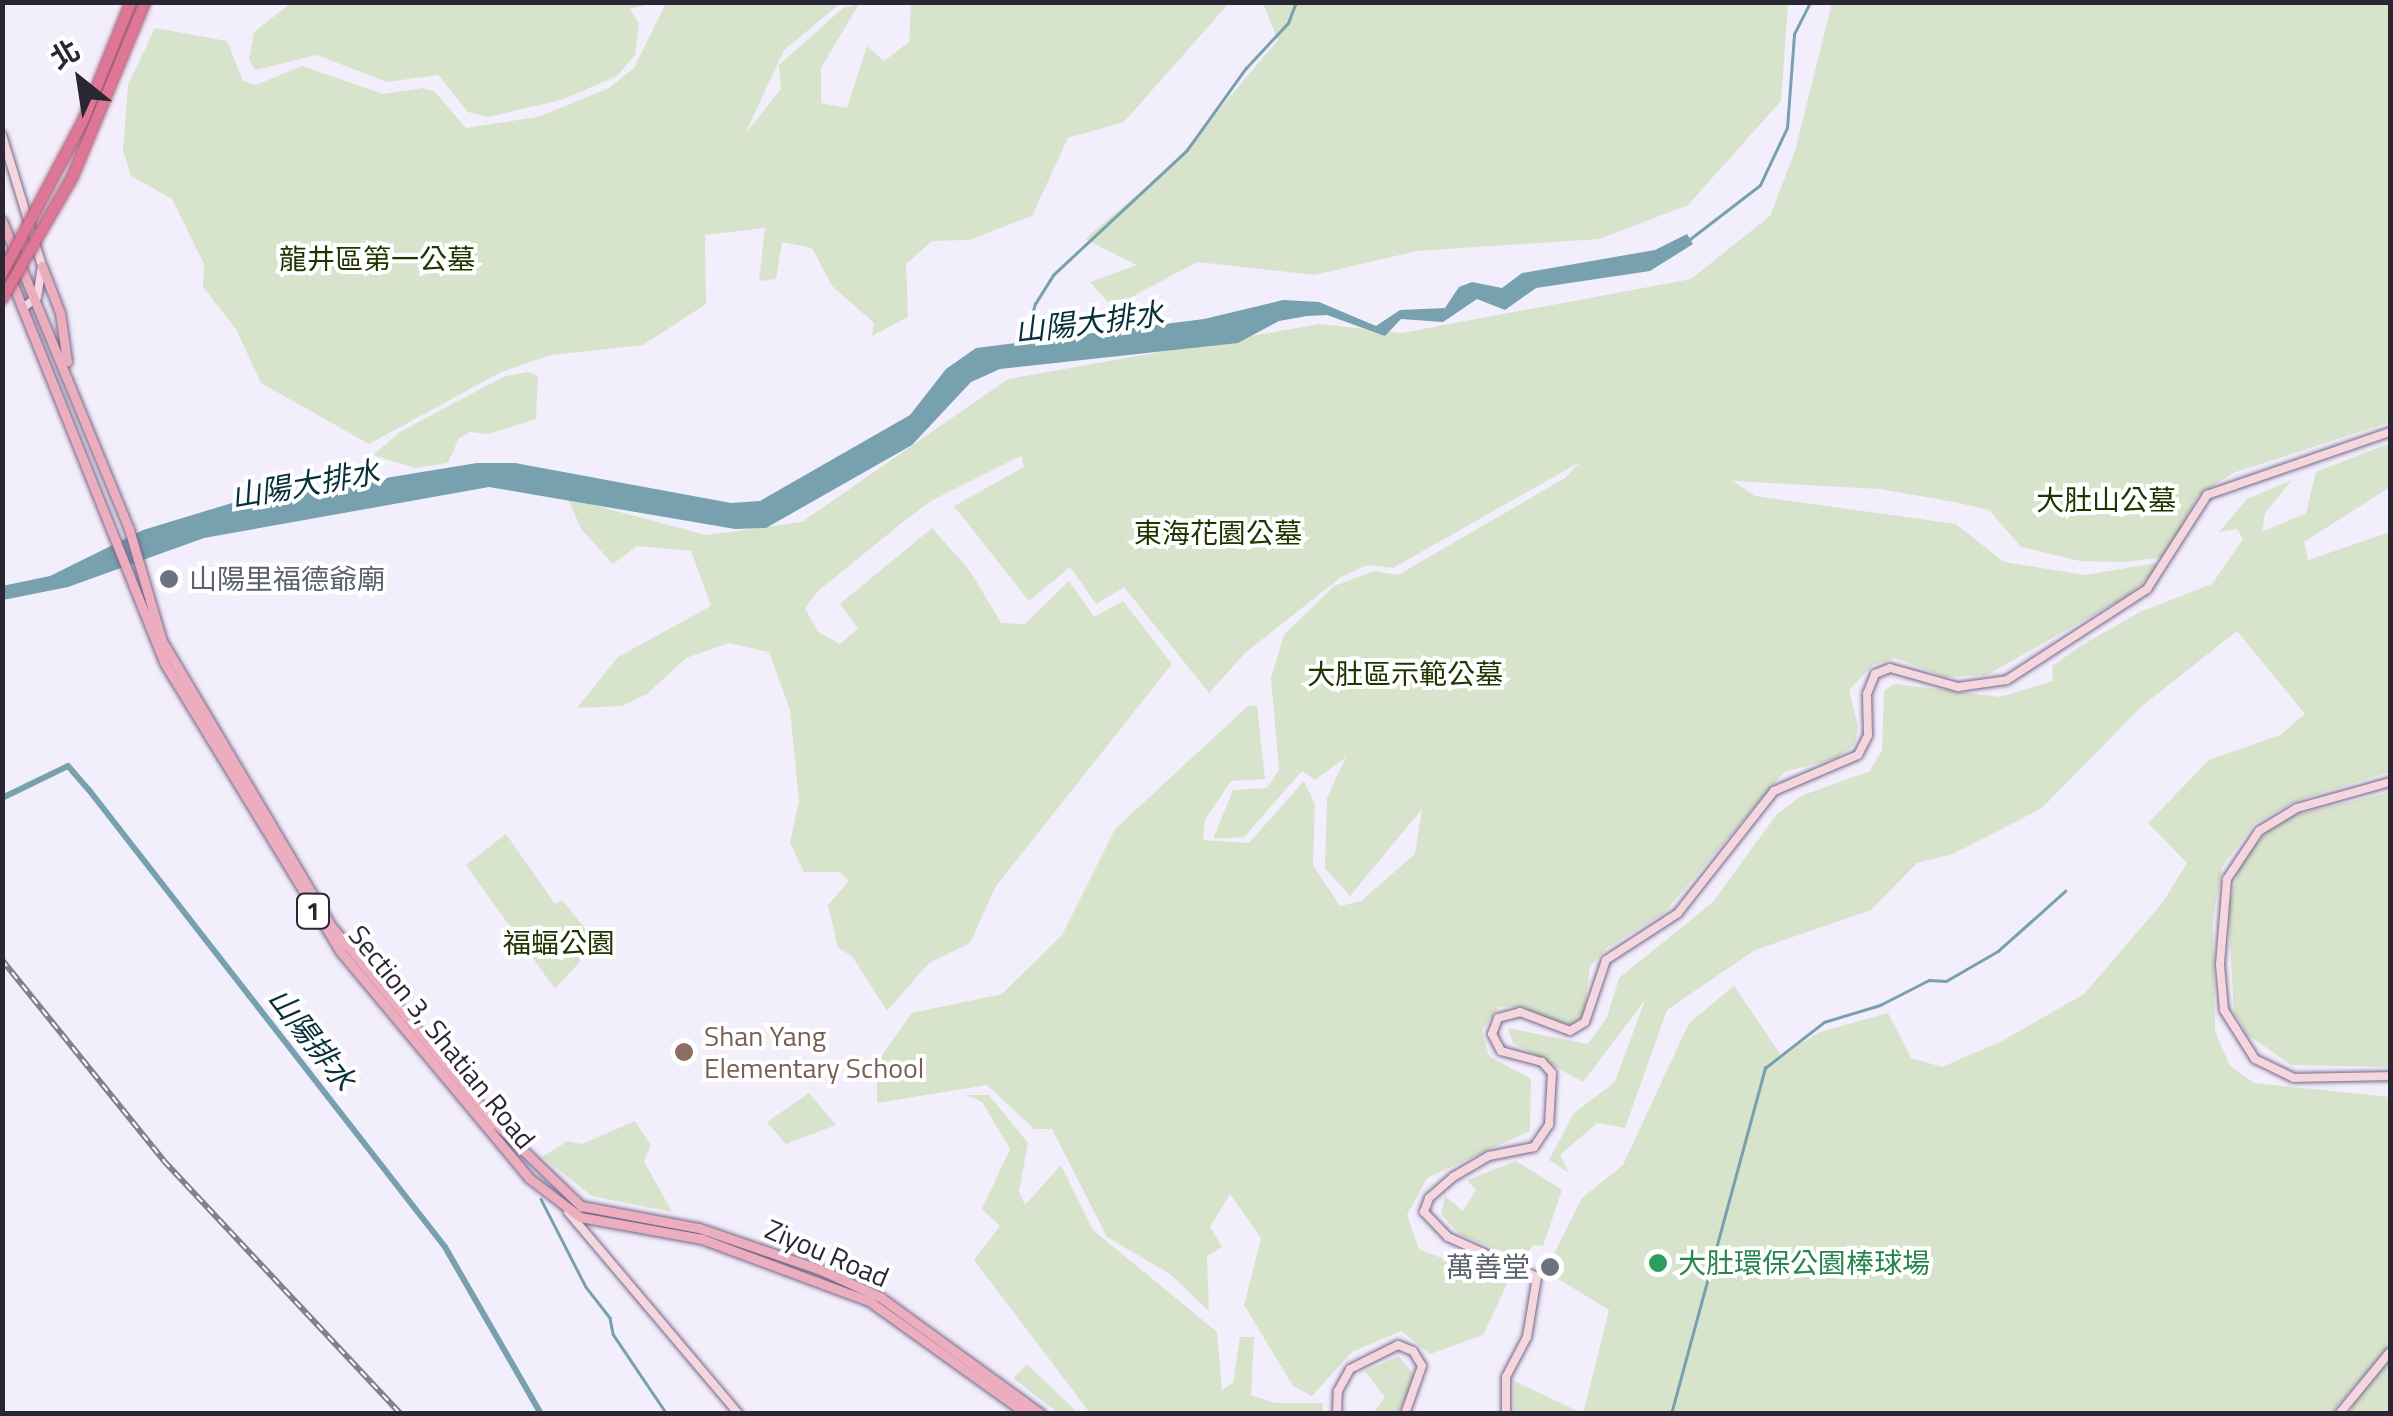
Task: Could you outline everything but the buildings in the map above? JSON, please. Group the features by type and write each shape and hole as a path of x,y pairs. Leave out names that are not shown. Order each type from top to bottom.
{"highway":[{"path":"2,274 84,119 131,2"},
{"path":"2,299 72,178 145,2"}],"main road":[{"name":"1","path":"2,221 67,369"},
{"name":"1","path":"2,258 24,307"},
{"path":"42,266 60,313 67,369"},
{"name":"Section 3, Shatian Road","path":"24,307 156,646 298,888 530,1178 568,1212"},
{"name":"Section 3, Shatian Road","path":"67,369 130,533 162,641 306,884 403,1019 567,1198"},
{"name":"Ziyou Road","path":"567,1198 594,1210 698,1228 880,1297 1041,1414"},
{"name":"Ziyou Road","path":"568,1212 702,1240 818,1274 924,1336 1027,1414"}],"street":[{"path":"2,136 42,266 36,297 24,307"},
{"path":"1506,1414 1506,1377 1527,1337 1538,1277 1448,1237 1424,1212 1428,1198 1453,1177 1488,1156 1534,1147 1549,1125 1552,1074 1542,1062 1500,1050 1492,1034 1498,1018 1520,1012 1570,1031 1585,1022 1606,960 1678,913 1774,791 1858,754 1868,735 1867,694 1875,674 1890,668 1958,687 2007,680 2147,589 2207,495 2390,432"},
{"path":"2390,782 2319,800 2270,822 2248,843 2222,900 2221,994 2231,1026 2268,1067 2294,1078 2390,1076"},
{"path":"567,1198 568,1212"},
{"name":"Section 3, Shatian Road","path":"568,1212 739,1414"},
{"path":"1337,1414 1338,1391 1350,1370 1398,1345 1413,1351 1422,1366 1406,1414"},
{"path":"2340,1414 2390,1352"}],"green space":[{"path":"291,3 654,3 630,9 639,24 635,55 617,76 561,100 488,117 468,112 438,75 387,82 317,55 255,70 249,59 254,32"},
{"name":"龍井區第一公墓","path":"666,3 841,3 784,50 745,134 781,89 779,65 843,8 859,4 821,68 821,103 847,108 867,46 884,61 909,42 911,3 1229,3 1124,122 1068,138 1032,216 969,240 932,241 906,264 908,317 872,336 874,323 832,286 812,248 782,242 776,279 759,281 765,228 705,235 706,304 643,345 551,355 501,372 369,444 261,383 236,329 203,287 204,264 172,199 131,176 123,150 128,85 155,28 227,41 243,81 256,85 302,66 383,94 423,88 435,92 466,128 538,117 609,88 634,68"},
{"path":"1263,3 1788,3 1781,101 1688,205 1599,239 1417,251 1314,275 1197,262 1113,307 1090,282 1137,265 1085,239 1171,166 1278,40"},
{"path":"1832,3 2390,3 2390,422 2233,473 2198,496 2165,557 2125,562 2080,561 2021,547 1989,510 1954,502 1880,489 1733,481 1755,496 1956,524 2004,562 2085,575 2156,563 2157,571 2127,596 1987,675 1946,677 1895,658 1873,665 1849,690 1858,726 1855,744 1837,758 1784,772 1664,913 1607,948 1590,966 1584,1014 1574,1024 1556,1024 1523,1007 1499,1007 1482,1030 1489,1056 1531,1079 1530,1131 1427,1178 1407,1215 1419,1249 1507,1284 1483,1335 1430,1354 1401,1331 1352,1352 1312,1396 1293,1386 1244,1305 1261,1238 1230,1194 1210,1227 1222,1247 1207,1256 1209,1311 1170,1274 1107,1237 1052,1129 1034,1129 987,1085 877,1103 877,1062 912,1013 1002,994 1062,935 1115,829 1248,706 1257,706 1265,779 1231,781 1205,820 1203,840 1249,843 1304,781 1315,804 1313,865 1340,906 1361,901 1415,854 1422,809 1350,896 1325,868 1327,798 1346,757 1315,780 1302,771 1244,837 1213,839 1233,790 1267,788 1279,770 1271,678 1284,635 1334,586 1374,571 1398,575 1565,478 1580,462 1393,568 1367,565 1341,577 1245,653 1209,693 1124,587 1096,604 1070,567 1029,601 954,506 1024,467 1021,456 931,501 903,522 818,591 805,608 818,632 840,644 858,629 840,604 932,528 970,571 1001,623 1025,624 1069,581 1094,617 1123,601 1172,664 996,886 970,943 929,963 887,1011 852,956 838,948 828,905 849,881 840,872 804,872 790,843 799,801 790,710 769,652 729,643 686,658 647,694 622,706 577,708 618,657 711,606 691,551 637,546 613,564 582,530 567,498 706,535 802,522 1008,379 1319,324 1402,333 1691,279 1770,216 1795,151"},
{"path":"528,372 538,376 536,419 488,434 471,432 459,438 448,463 415,468 373,455 400,432 503,377"},
{"path":"2390,443 2390,487 2304,542 2308,560 2390,532 2390,772 2295,801 2254,824 2222,867 2213,921 2215,1031 2230,1066 2254,1083 2390,1097 2390,1345 2331,1413 1583,1413 1609,1310 1545,1271 1582,1198 1623,1165 1689,1023 1734,986 1781,1055 1820,1032 1888,1013 1911,1058 1942,1067 2002,1041 2084,994 2163,902 2187,863 2148,823 2209,760 2280,735 2305,714 2237,631 2142,706 2042,808 1953,854 1917,863 1871,910 1755,950 1667,1010 1625,1128 1597,1123 1560,1155 1569,1173 1549,1160 1574,1113 1615,1082 1645,1000 1583,1082 1513,1043 1508,1028 1588,1044 1607,1017 1619,978 1713,902 1777,814 1803,795 1870,771 1882,750 1884,691 1894,684 2000,697 2053,681 2052,666 2082,645 2140,612 2212,584 2243,539 2237,529 2219,532 2247,499 2292,480 2265,513 2262,532 2306,513 2316,472"},
{"path":"2390,792 2390,1067 2291,1065 2248,1035 2234,1013 2228,907 2241,862 2266,833 2291,816"},
{"name":"福蝠公園","path":"506,834 555,904 562,900 597,943 555,989 466,865"},
{"path":"809,1093 836,1125 786,1144 767,1122"},
{"path":"966,1095 989,1095 1028,1143 1019,1192 1025,1205 1061,1165 1093,1230 1217,1332 1222,1390 1233,1383 1240,1337 1254,1337 1251,1395 1275,1403 1323,1403 1323,1413 1090,1413 974,1260 1000,1226 982,1209 1010,1149 982,1102"},
{"path":"635,1121 651,1145 644,1161 672,1212 592,1196 542,1157 568,1141 582,1144"},
{"path":"1516,1161 1562,1190 1543,1246 1533,1245 1523,1259 1460,1235 1441,1214 1445,1196 1463,1211 1476,1190 1467,1180"},
{"path":"1399,1356 1414,1375 1403,1403 1398,1413 1373,1413 1385,1397 1365,1371"},
{"path":"2390,1358 2390,1413 2349,1414 2359,1395"},
{"path":"1027,1365 1078,1413 1058,1413 1013,1378"},
{"path":"1514,1381 1582,1413 1514,1413"}],"water":[{"path":"1687,234 1693,244 1650,271 1536,288 1505,310 1477,299 1443,322 1401,319 1385,336 1327,315 1307,316 1279,321 1238,343 1000,369 971,382 912,445 766,528 735,529 489,487 204,538 68,587 3,600 2,586 50,576 143,530 232,503 477,463 515,463 731,503 760,501 910,415 946,369 976,348 1204,319 1283,300 1319,302 1376,326 1400,310 1445,308 1459,287 1472,282 1502,288 1522,273 1655,250"}],"waterway":[{"path":"1026,339 1035,304 1053,275 1187,150 1246,68 1288,23 1296,2"},
{"name":"山陽大排水","path":"1690,239 1760,185 1787,128 1794,34 1810,2"},
{"name":"山陽排水","path":"2,798 68,766 445,1247 541,1414"},
{"path":"1671,1414 1765,1068 1824,1022 1880,1005 1929,980 1946,981 1998,951 2065,891"},
{"path":"541,1199 586,1287 610,1318 613,1334 667,1414"}],"railway":[{"path":"2,960 164,1161 401,1414"}],"place":[{"name":"山陽里福德爺廟","path":"169,579"},
{"name":"Shan Yang Elementary School","path":"684,1052"},
{"name":"大肚環保公園棒球場","path":"1658,1263"},
{"name":"萬善堂","path":"1550,1267"}],"park label":[{"name":"大肚山公墓","path":"2106,500"},
{"name":"東海花園公墓","path":"1218,533"},
{"name":"大肚區示範公墓","path":"1405,674"}]}
